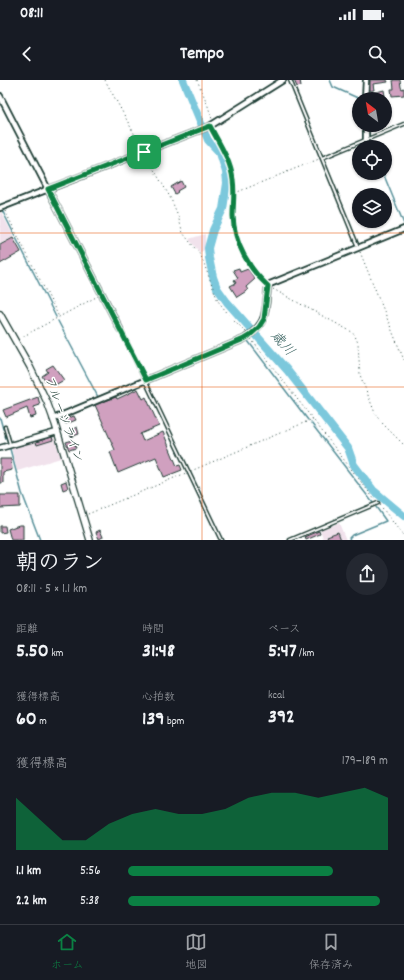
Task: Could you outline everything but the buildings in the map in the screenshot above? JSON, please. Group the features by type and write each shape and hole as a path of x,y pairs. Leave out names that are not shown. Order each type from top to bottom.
{"street":[{"path":"1,207 210,126 283,80"},
{"path":"366,80 366,92"},
{"path":"0,96 120,329"},
{"path":"366,132 366,140"},
{"path":"53,419 244,339 259,327 264,319 268,286 270,284 404,229"},
{"name":"フルーツライン","path":"0,314 4,324 36,378 53,419 90,540"},
{"path":"0,448 57,432"}],"lane":[{"path":"290,80 358,247"},
{"path":"366,140 404,124"},
{"path":"322,158 352,146"},
{"path":"120,329 146,380 221,540"},
{"path":"5,427 10,445"},
{"path":"290,540 378,503"}],"path":[{"path":"105,80 170,197 183,233 201,256 218,301 249,336 404,537"},
{"path":"197,80 207,103 210,126 230,166 234,193 233,219 239,243 250,265 268,286 352,332 358,343 360,375 375,413 404,445"},
{"path":"234,193 322,158"},
{"path":"1,207 59,317"},
{"path":"358,247 404,360"},
{"path":"15,341 102,294"},
{"path":"83,516 314,419"}],"shaded area":[{"path":"0,210 14,237 0,244"},
{"path":"205,234 205,249 200,253 189,239"},
{"path":"53,434 61,458 17,471 11,447"},
{"path":"339,523 346,540 324,540 320,530"}],"waterway":[{"name":"歳川","path":"183,80 208,140 220,153 226,172 227,183 223,209 213,230 208,248 213,277 217,288 227,302 287,370 348,448 354,465 373,490 404,516"},
{"path":"330,80 333,87 352,95"},
{"path":"369,132 369,136"},
{"path":"386,180 404,224"},
{"path":"2,210 56,317"},
{"path":"58,321 98,397 143,379"},
{"path":"147,377 243,337"},
{"path":"248,341 308,420"},
{"path":"0,418 3,429"},
{"path":"311,423 373,503"},
{"path":"5,436 8,442"},
{"path":"10,449 22,493 40,540"},
{"path":"350,540 349,538 352,535 386,521 376,507"}],"route":[{"path":"210,126 230,166 234,193 233,219 239,243 250,265 268,286 264,319 259,327 249,336 146,380 48,189 144,152 210,126"}]}
